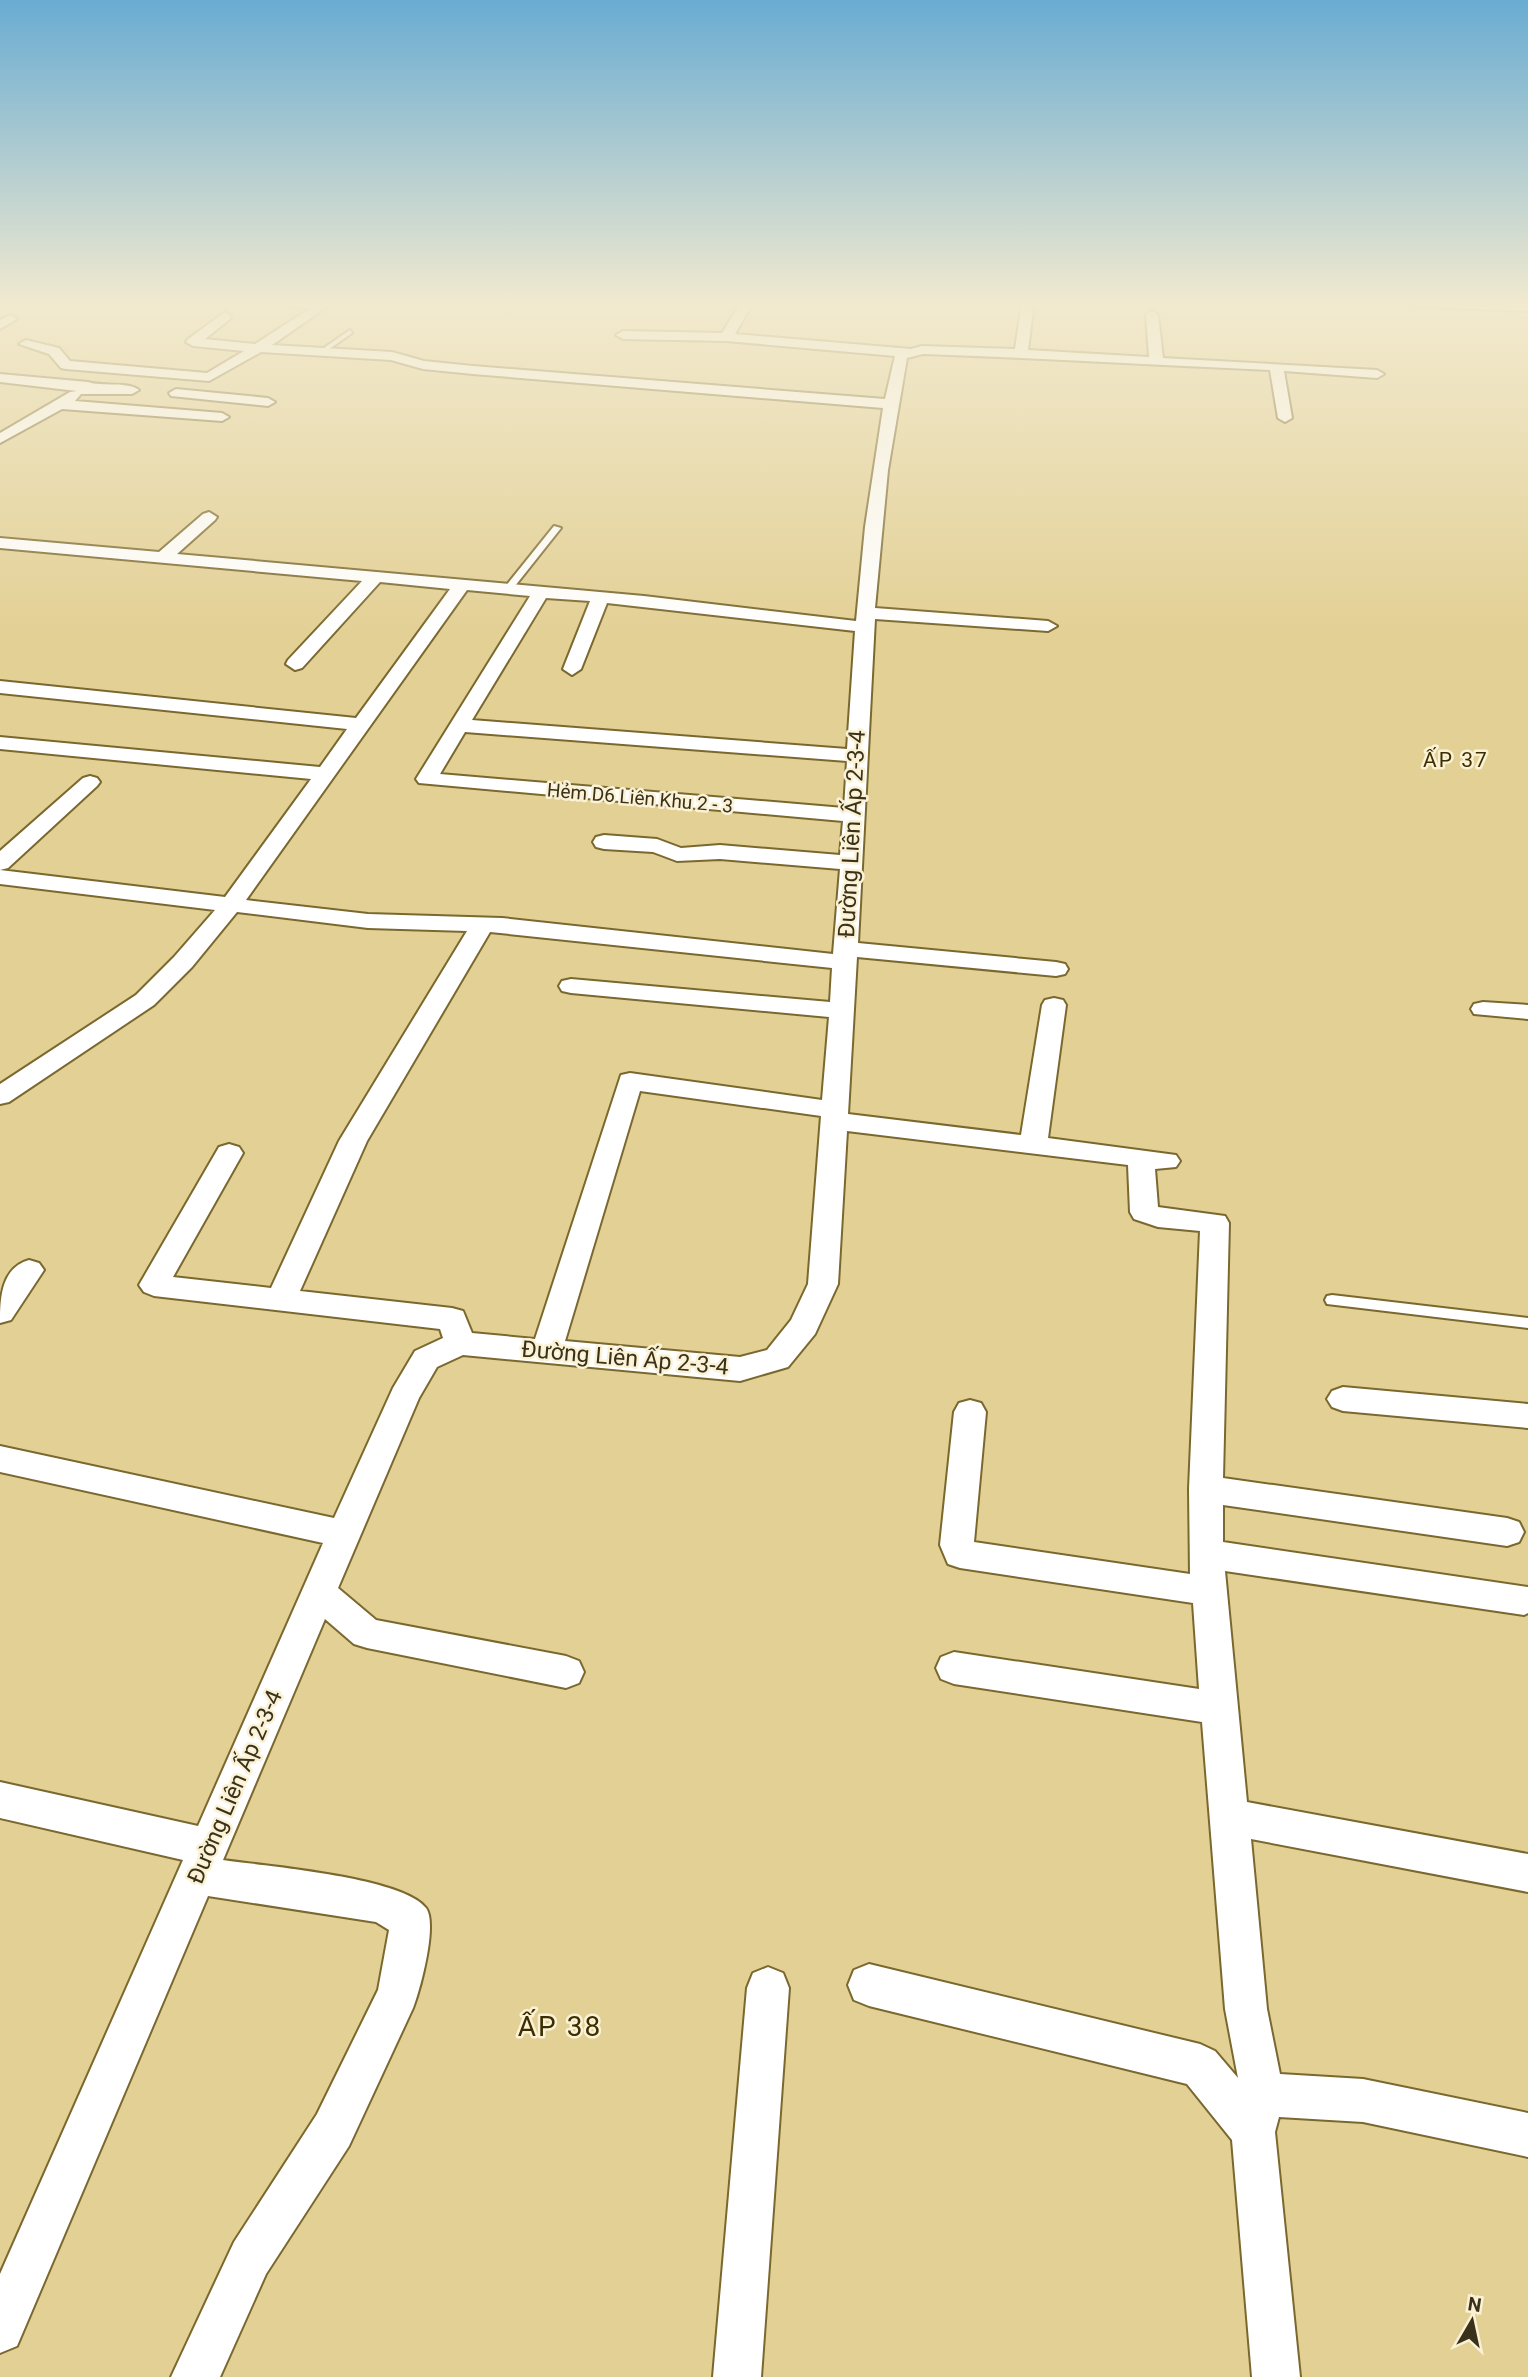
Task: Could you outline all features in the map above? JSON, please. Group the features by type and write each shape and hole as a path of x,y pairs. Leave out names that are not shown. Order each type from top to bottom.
{"street":[{"path":"0,439 44,413"},
{"path":"171,413 222,417"},
{"name":"Đường Liên Ấp 2-3-4","path":"0,2329 10,2278 203,1861 404,1396 426,1359 460,1343 740,1369 777,1359 804,1326 823,1284 864,620 878,478 889,413"},
{"path":"1284,413 1285,418"},
{"path":"162,558 209,516"},
{"path":"0,543 864,620 1048,626"},
{"path":"295,664 375,577"},
{"path":"0,1096 145,1000 183,962 230,906 462,585"},
{"path":"541,592 457,725 857,756"},
{"path":"572,669 601,597"},
{"path":"0,687 362,725"},
{"name":"Hẻm D6 Liên Khu 2 - 3","path":"457,725 426,779 854,815"},
{"path":"0,743 324,774"},
{"path":"0,863 90,782"},
{"path":"604,842 657,846 677,854 720,852 851,863"},
{"path":"0,877 368,921 483,924 845,956 1056,969"},
{"path":"281,1299 353,1141 483,924"},
{"path":"571,986 841,1011"},
{"path":"1033,1147 1054,1005"},
{"path":"1483,1009 1528,1012"},
{"path":"547,1351 630,1081 1033,1147 1153,1160 1144,1212 1158,1217 1215,1223 1206,1554 1246,2009 1258,2114 1276,2377"},
{"path":"229,1153 142,1283 452,1320 460,1343"},
{"path":"0,1312 29,1270"},
{"path":"1343,1399 1528,1416"},
{"path":"970,1412 957,1545 960,1555 1209,1591"},
{"path":"0,1459 345,1534"},
{"path":"1206,1489 1507,1532"},
{"path":"1206,1554 1524,1600"},
{"path":"319,1593 367,1633 566,1672"},
{"path":"954,1668 1220,1708"},
{"path":"0,1800 203,1861 383,1904 411,1921 398,1993 333,2130 250,2258 195,2377"},
{"path":"1229,1817 1528,1873"},
{"path":"869,1985 1200,2066 1258,2114"},
{"path":"737,2377 768,1989"},
{"path":"1258,2114 1301,2093 1416,2109 1528,2135"}],"lane":[{"path":"508,589 557,528"},
{"path":"1332,1300 1528,1323"}],"district":[{"name":"ẤP 37","path":"1456,760"},
{"name":"ẤP 38","path":"560,2026"}]}
